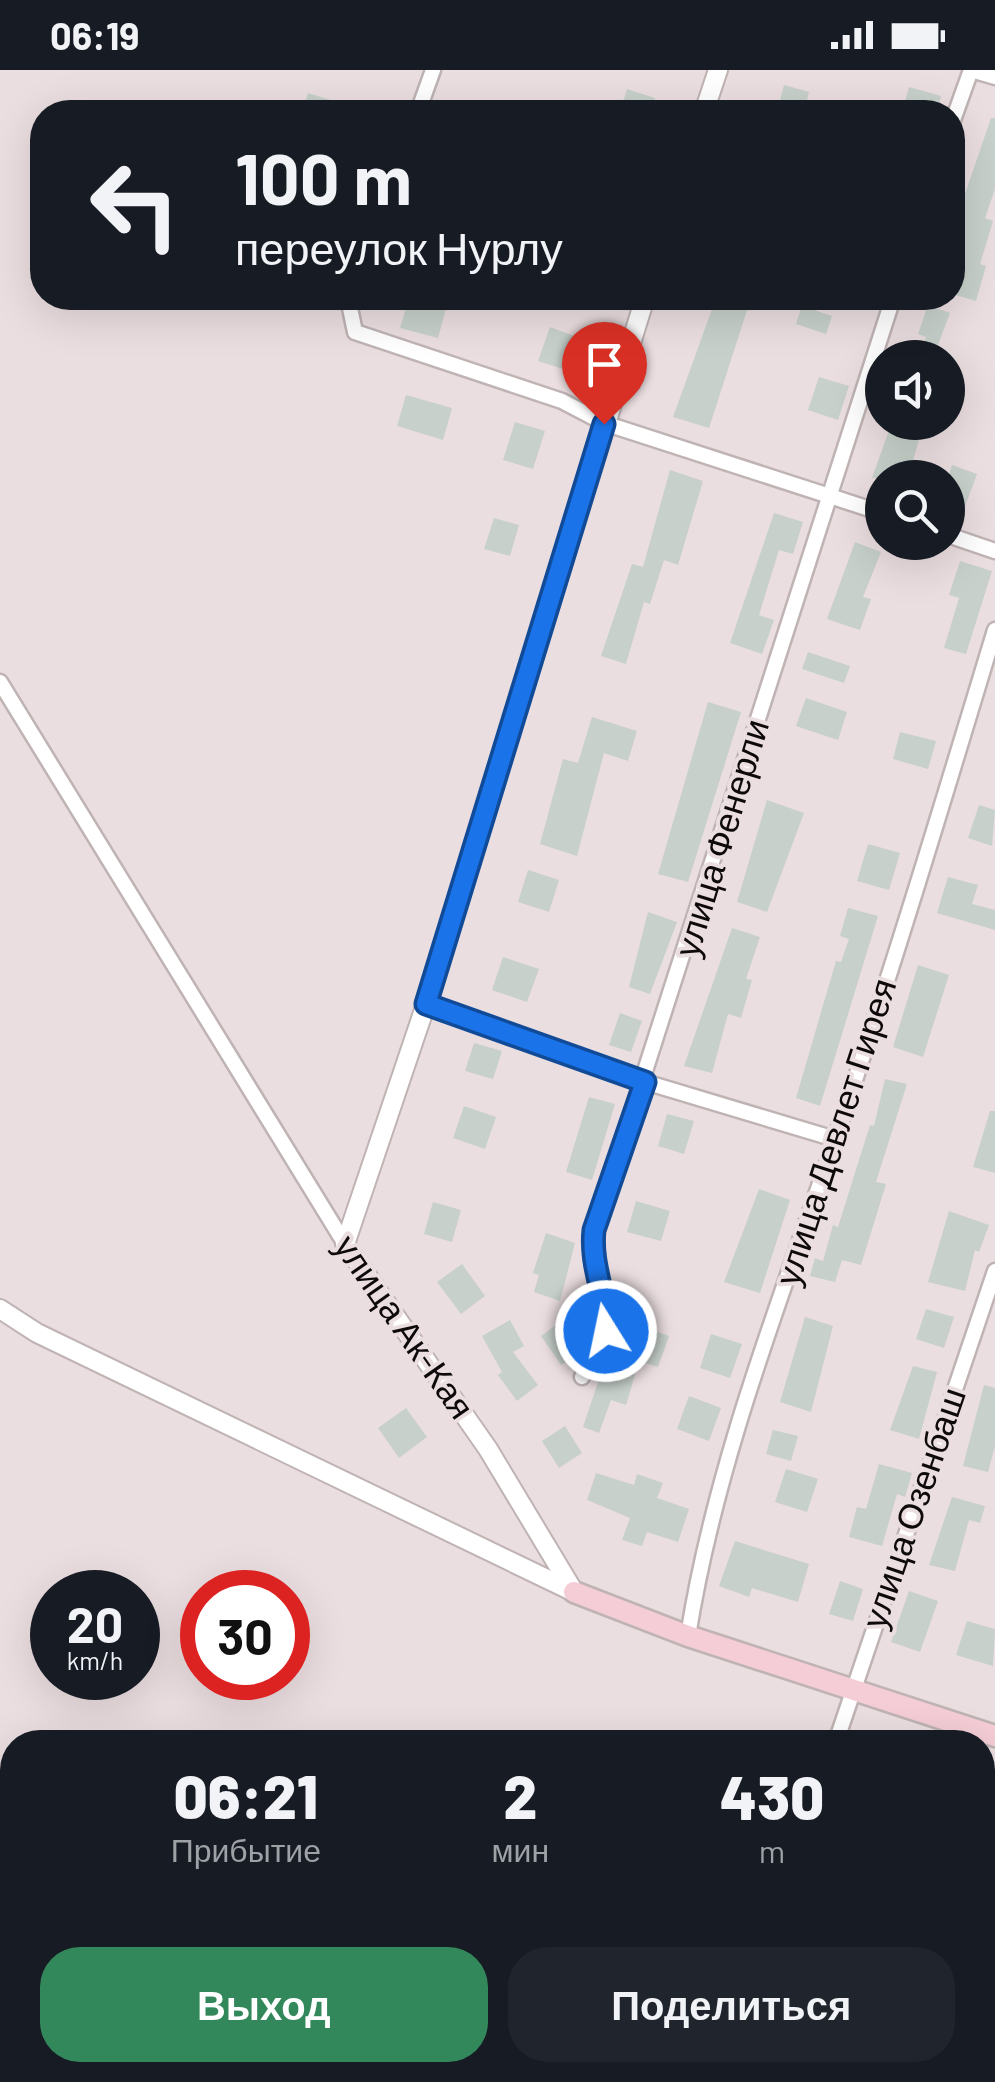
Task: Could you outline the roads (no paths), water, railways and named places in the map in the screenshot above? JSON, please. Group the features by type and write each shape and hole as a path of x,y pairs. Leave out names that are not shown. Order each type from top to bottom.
{"main road":[{"path":"574,1592 688,1636 977,1730"}],"street":[{"path":"422,100 433,70"},
{"path":"708,100 718,70"},
{"path":"960,100 971,70 995,76"},
{"path":"350,310 355,332 562,401 604,424 865,507"},
{"path":"345,1244 426,1004 640,310"},
{"name":"улица Фенерли","path":"582,1376 606,1331 606,1306 591,1255 594,1230 645,1082 888,310"},
{"path":"965,541 995,551"},
{"name":"улица Девлет Гирея","path":"688,1636 701,1552 748,1390 835,1139 995,630"},
{"name":"улица Ак-Кая","path":"0,682 345,1244 488,1449 574,1592"},
{"path":"426,1004 645,1082 835,1139"},
{"name":"улица Озенбаш","path":"840,1730 995,1271"},
{"path":"0,1309 37,1332 574,1592"}]}
